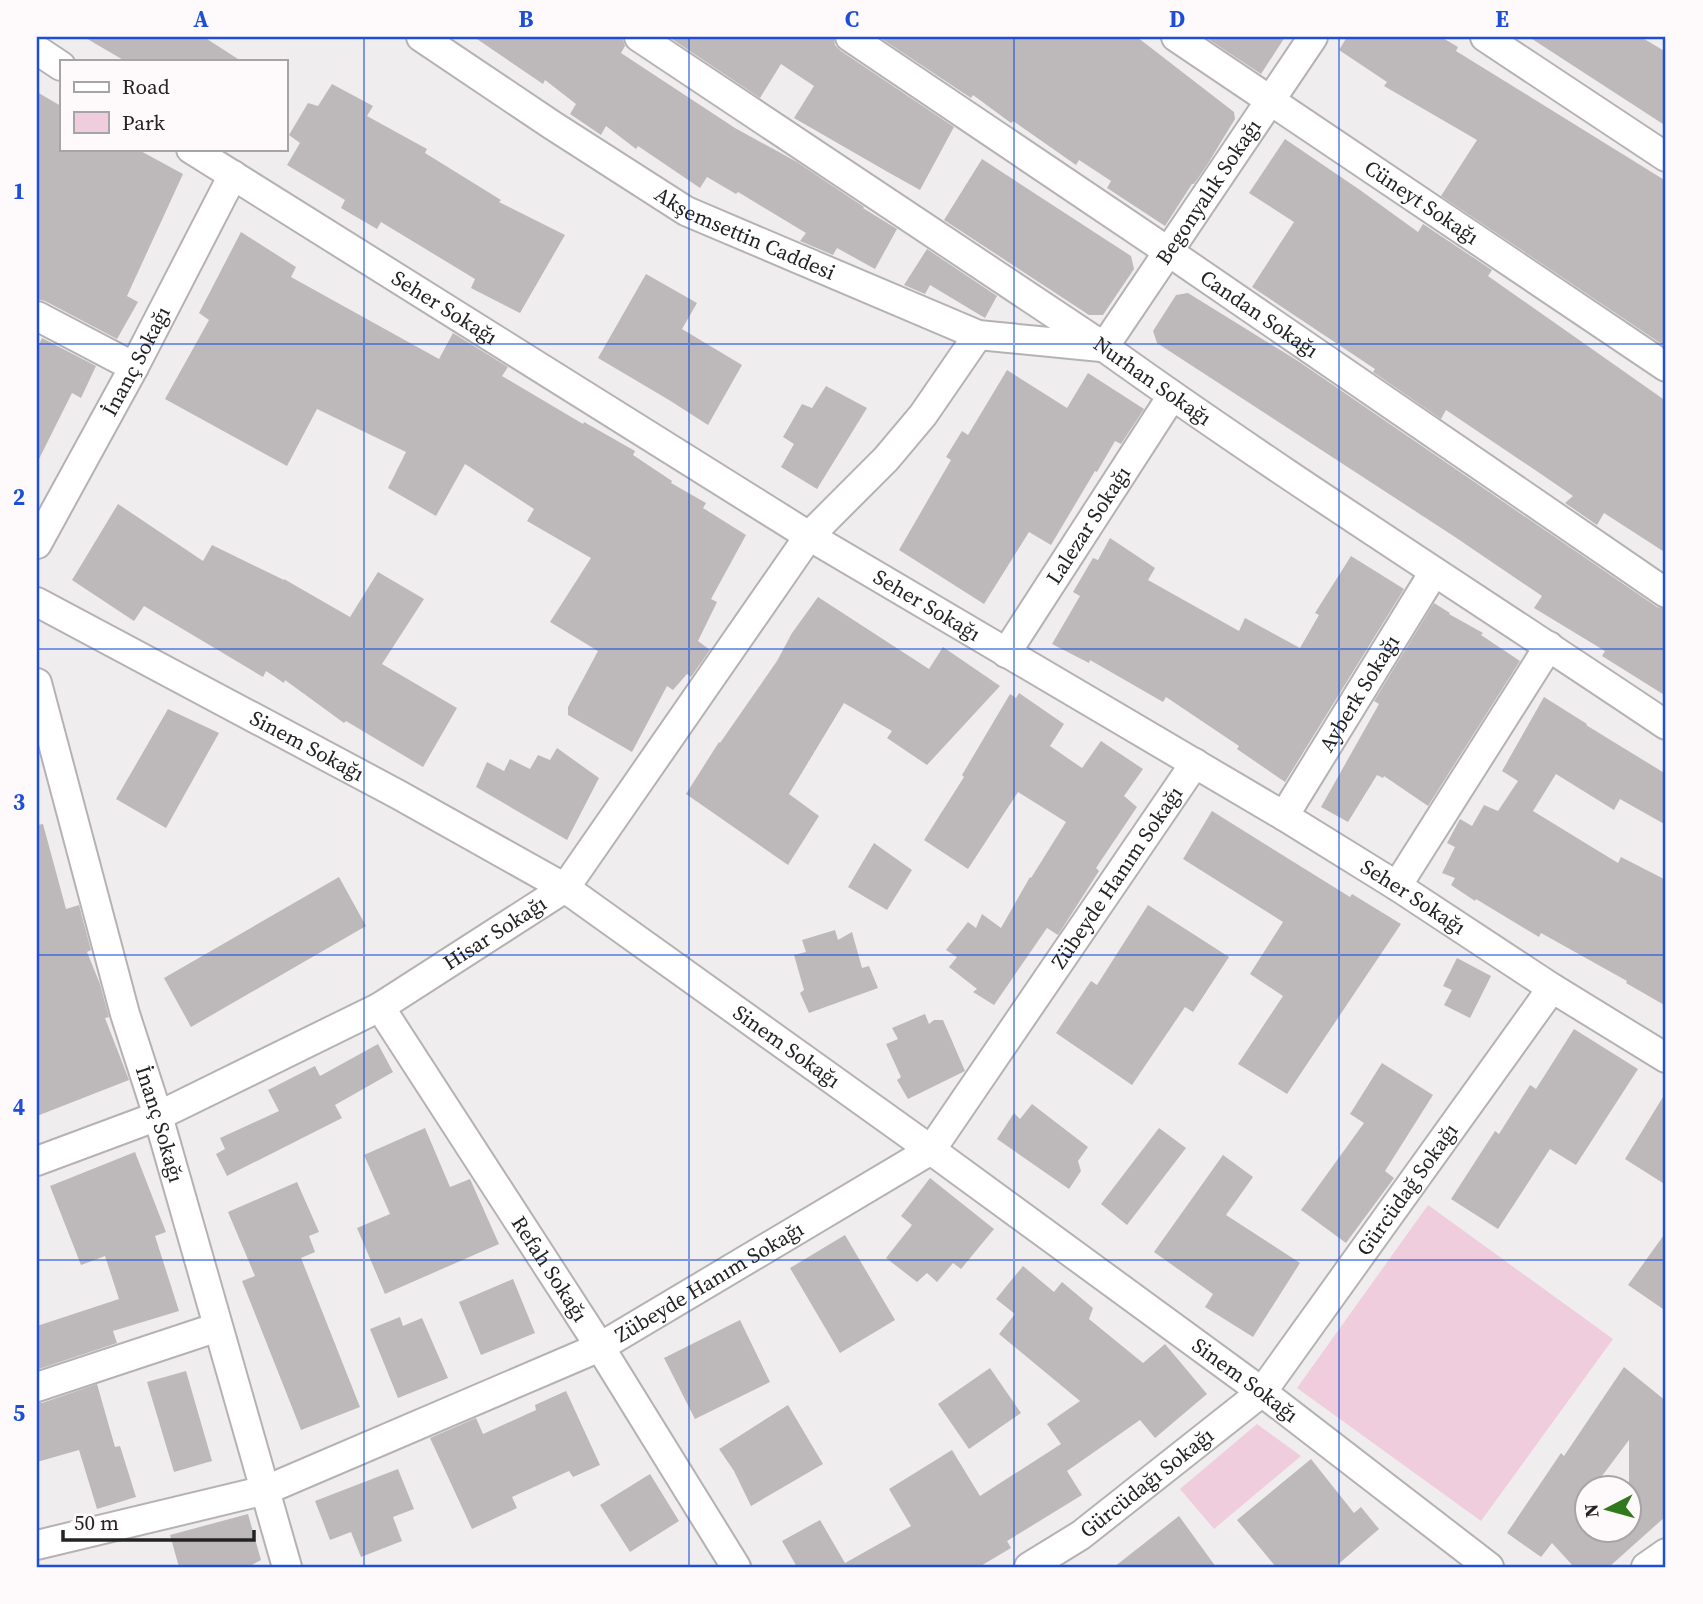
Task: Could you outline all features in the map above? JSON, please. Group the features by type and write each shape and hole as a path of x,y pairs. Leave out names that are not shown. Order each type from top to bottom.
{"street":[{"name":"Akşemsettin Caddesi","path":"421,37 686,211 978,335 1104,347"},
{"name":"Nurhan Sokağı","path":"639,37 1666,726"},
{"name":"Candan Sokağı","path":"850,37 1666,593"},
{"name":"Cüneyt Sokağı","path":"1176,37 1666,367"},
{"name":"Begonyalık Sokağı","path":"1104,347 1313,37"},
{"path":"1485,37 1666,157"},
{"path":"37,50 60,65"},
{"name":"Seher Sokağı","path":"193,150 809,536 1284,816 1666,1058"},
{"name":"İnanç Sokağı","path":"37,544 134,366 233,175"},
{"path":"37,316 134,366"},
{"name":"Hisar Sokağı","path":"37,1161 158,1116 380,1007 565,888 809,536 886,460 923,415 978,335"},
{"name":"Lalezar Sokağı","path":"1006,653 1172,396"},
{"name":"Ayberk Sokağı","path":"1284,816 1434,572"},
{"name":"Sinem Sokağı","path":"37,602 399,795 565,888 931,1150 1262,1392 1489,1567"},
{"path":"1396,886 1549,646"},
{"name":"İnanç Sokağı","path":"37,683 125,1014 158,1116 287,1567"},
{"name":"Zübeyde Hanım Sokağı","path":"37,1545 266,1490 600,1347 931,1150 1195,763"},
{"name":"Gürcüdağ Sokağı","path":"1262,1392 1552,988"},
{"name":"Refah Sokağı","path":"380,1007 600,1347 736,1567"},
{"path":"37,1387 218,1328"},
{"name":"Gürcüdağı Sokağı","path":"1029,1567 1081,1535 1262,1392"}],"green space":[{"path":"1428,1205 1613,1339 1481,1521 1297,1388"},
{"path":"1257,1424 1301,1456 1214,1529 1180,1489"}],"building":[{"path":"84,37 204,37 239,60 123,60"},
{"path":"474,37 622,37 625,46 621,53 735,128 797,162 897,229 875,269 837,248 833,255 800,241 806,233 738,192 736,194 707,177 700,188 638,146 636,149 606,126 601,135 570,114 576,104 545,80 543,84"},
{"path":"669,37 834,37 835,45 841,51 954,127 920,190 794,118 814,86 781,64 760,98"},
{"path":"879,37 1137,37 1234,112 1235,119 1165,226 1107,188 1111,181 1079,160 1076,165 973,95 971,98"},
{"path":"1205,37 1285,37 1261,74"},
{"path":"1347,37 1441,37 1458,47 1456,51 1666,181 1666,347 1441,196 1477,140 1384,86 1387,82 1339,50"},
{"path":"1529,37 1641,37 1666,52 1666,126"},
{"path":"332,84 373,106 367,116 427,149 425,153 501,200 499,202 565,235 520,313 471,288 475,279 381,222 377,229 341,208 345,200 287,165 300,143 289,135 308,103 318,106"},
{"path":"37,92 60,105 60,150 139,150 183,174 127,296 138,302 117,339 37,299"},
{"path":"1285,139 1418,232 1423,224 1492,270 1488,276 1666,401 1666,553 1604,513 1597,525 1565,503 1573,496 1446,410 1441,419 1373,372 1375,369 1252,287 1294,222 1249,193"},
{"path":"982,159 1131,256 1134,269 1103,315 1089,315 944,220"},
{"path":"241,232 296,267 291,277 439,359 453,333 508,367 502,376 635,451 633,455 672,481 671,483 706,503 703,508 746,535 711,599 717,602 698,641 710,650 691,677 687,674 673,690 667,686 632,752 568,715 568,707 598,651 550,622 591,558 527,521 534,509 465,464 436,516 388,488 406,452 317,409 287,466 165,399 209,320 199,313"},
{"path":"927,249 997,296 985,318 930,285 925,294 904,285"},
{"path":"646,274 697,303 682,329 742,365 708,425 598,358"},
{"path":"1188,293 1298,361 1657,607 1666,609 1666,696 1602,656 1605,651 1534,608 1542,596 1157,343 1153,331 1176,295"},
{"path":"42,338 96,366 81,398 72,393 37,463 37,349"},
{"path":"1007,370 1067,408 1088,373 1144,409 1121,444 1115,441 1051,545 1029,532 984,604 899,550 951,460 946,457 962,431 968,435"},
{"path":"826,386 867,408 817,489 781,467 794,444 783,437 802,404 812,408"},
{"path":"118,504 203,561 212,545 284,579 350,617 378,572 424,599 382,664 457,708 423,767 346,721 344,723 285,680 284,683 266,671 263,677 144,606 134,621 72,580"},
{"path":"1110,538 1155,568 1148,580 1239,631 1245,618 1300,648 1319,615 1315,613 1351,556 1404,589 1285,782 1237,749 1239,746 1166,697 1163,702 1090,660 1089,663 1052,644 1080,596 1073,592 1093,558 1098,560"},
{"path":"818,597 929,669 943,647 1000,686 927,765 887,738 892,731 844,703 789,794 819,816 788,865 686,794"},
{"path":"1434,603 1483,633 1481,635 1520,661 1428,806 1384,776 1383,778 1377,775 1348,822 1321,807 1379,704 1374,701"},
{"path":"1019,693 1064,724 1050,746 1082,768 1101,741 1143,769 1124,796 1137,807 1096,868 1099,871 1058,935 1047,928 994,1005 973,992 977,989 949,967 957,957 946,950 968,922 976,928 982,914 1001,928 1066,822 1018,792 968,869 924,840 964,777 962,775 1010,694 1016,698"},
{"path":"1544,697 1666,774 1666,825 1620,799 1614,810 1556,774 1533,811 1618,863 1621,857 1666,880 1666,1006 1541,933 1539,937 1476,899 1475,901 1451,885 1455,878 1442,873 1455,847 1447,843 1460,819 1472,826 1484,805 1498,811 1518,781 1502,771"},
{"path":"168,709 219,733 166,828 116,799"},
{"path":"557,748 599,778 567,840 476,787 487,762 504,771 510,759 530,769 538,755 550,760"},
{"path":"1212,811 1350,897 1352,894 1401,924 1287,1094 1238,1064 1283,996 1250,974 1283,922 1183,859"},
{"path":"43,824 66,909 79,905 91,950 87,952 109,1017 105,1018 129,1080 37,1116 37,825"},
{"path":"874,843 912,870 887,910 848,887"},
{"path":"339,877 366,926 191,1027 164,978"},
{"path":"1148,905 1229,957 1193,1012 1185,1007 1132,1085 1056,1033 1091,981 1097,985"},
{"path":"835,930 838,940 852,932 862,968 869,966 878,988 809,1013 800,993 804,990 794,955 806,952 802,940"},
{"path":"1457,958 1491,976 1470,1018 1444,1005 1452,990 1443,986"},
{"path":"925,1014 929,1024 934,1020 943,1020 965,1071 908,1099 897,1080 901,1077 886,1044 898,1039 892,1028"},
{"path":"1574,1029 1638,1069 1576,1165 1550,1149 1498,1229 1451,1199 1495,1131 1499,1134 1530,1085 1536,1089"},
{"path":"378,1044 393,1072 335,1105 342,1118 227,1176 216,1154 225,1149 220,1138 279,1111 268,1090 315,1066 320,1076"},
{"path":"1382,1063 1433,1095 1385,1171 1394,1178 1346,1243 1301,1210 1364,1123 1350,1114"},
{"path":"1666,1092 1666,1185 1625,1159"},
{"path":"1032,1104 1088,1147 1078,1161 1081,1171 1069,1189 997,1139 1014,1113 1020,1119"},
{"path":"425,1128 450,1187 470,1179 499,1244 385,1294 357,1228 390,1214 364,1155"},
{"path":"1159,1128 1186,1148 1127,1225 1101,1204"},
{"path":"135,1152 166,1232 155,1236 179,1311 113,1331 117,1343 39,1369 37,1326 119,1299 105,1256 81,1265 50,1186"},
{"path":"1223,1155 1253,1177 1226,1215 1300,1263 1253,1337 1205,1307 1213,1294 1154,1252"},
{"path":"930,1178 994,1229 961,1269 953,1263 937,1282 927,1273 917,1282 886,1258 912,1225 901,1216"},
{"path":"297,1182 319,1232 309,1236 315,1252 301,1258 360,1407 301,1430 242,1281 255,1276 228,1212"},
{"path":"1666,1232 1666,1311 1628,1285"},
{"path":"845,1235 895,1320 840,1353 790,1268"},
{"path":"1023,1266 1054,1292 1062,1282 1093,1308 1089,1319 1143,1363 1165,1344 1207,1394 1155,1438 1140,1420 1067,1471 1082,1495 1007,1541 1011,1548 979,1567 797,1567 782,1541 820,1520 845,1563 911,1526 889,1489 952,1450 980,1496 1061,1444 1047,1424 1080,1401 999,1334 1015,1314 996,1299"},
{"path":"513,1279 535,1333 481,1355 459,1302"},
{"path":"400,1317 403,1326 422,1318 448,1378 398,1398 370,1329"},
{"path":"740,1320 770,1382 695,1419 664,1358"},
{"path":"1624,1367 1666,1401 1666,1516 1644,1536 1644,1474 1629,1474 1629,1440 1604,1474 1574,1474 1574,1544 1635,1544 1609,1567 1574,1567 1552,1543 1541,1557 1507,1533 1561,1453 1564,1456"},
{"path":"990,1368 1021,1413 969,1449 938,1404"},
{"path":"186,1371 212,1461 174,1472 147,1382"},
{"path":"97,1384 115,1447 120,1446 136,1497 97,1509 79,1450 37,1462 37,1403"},
{"path":"566,1391 600,1465 573,1477 569,1471 512,1497 517,1508 472,1529 430,1438 476,1418 483,1434 536,1410 535,1405"},
{"path":"788,1405 823,1464 751,1506 734,1471 719,1449"},
{"path":"1311,1459 1354,1513 1361,1507 1379,1529 1335,1567 1276,1567 1237,1520"},
{"path":"398,1469 414,1509 393,1517 402,1541 361,1557 351,1532 330,1540 315,1501"},
{"path":"650,1474 679,1521 630,1552 600,1505"},
{"path":"248,1514 261,1560 248,1567 179,1567 170,1535"},
{"path":"1179,1516 1216,1567 1114,1567"}]}
